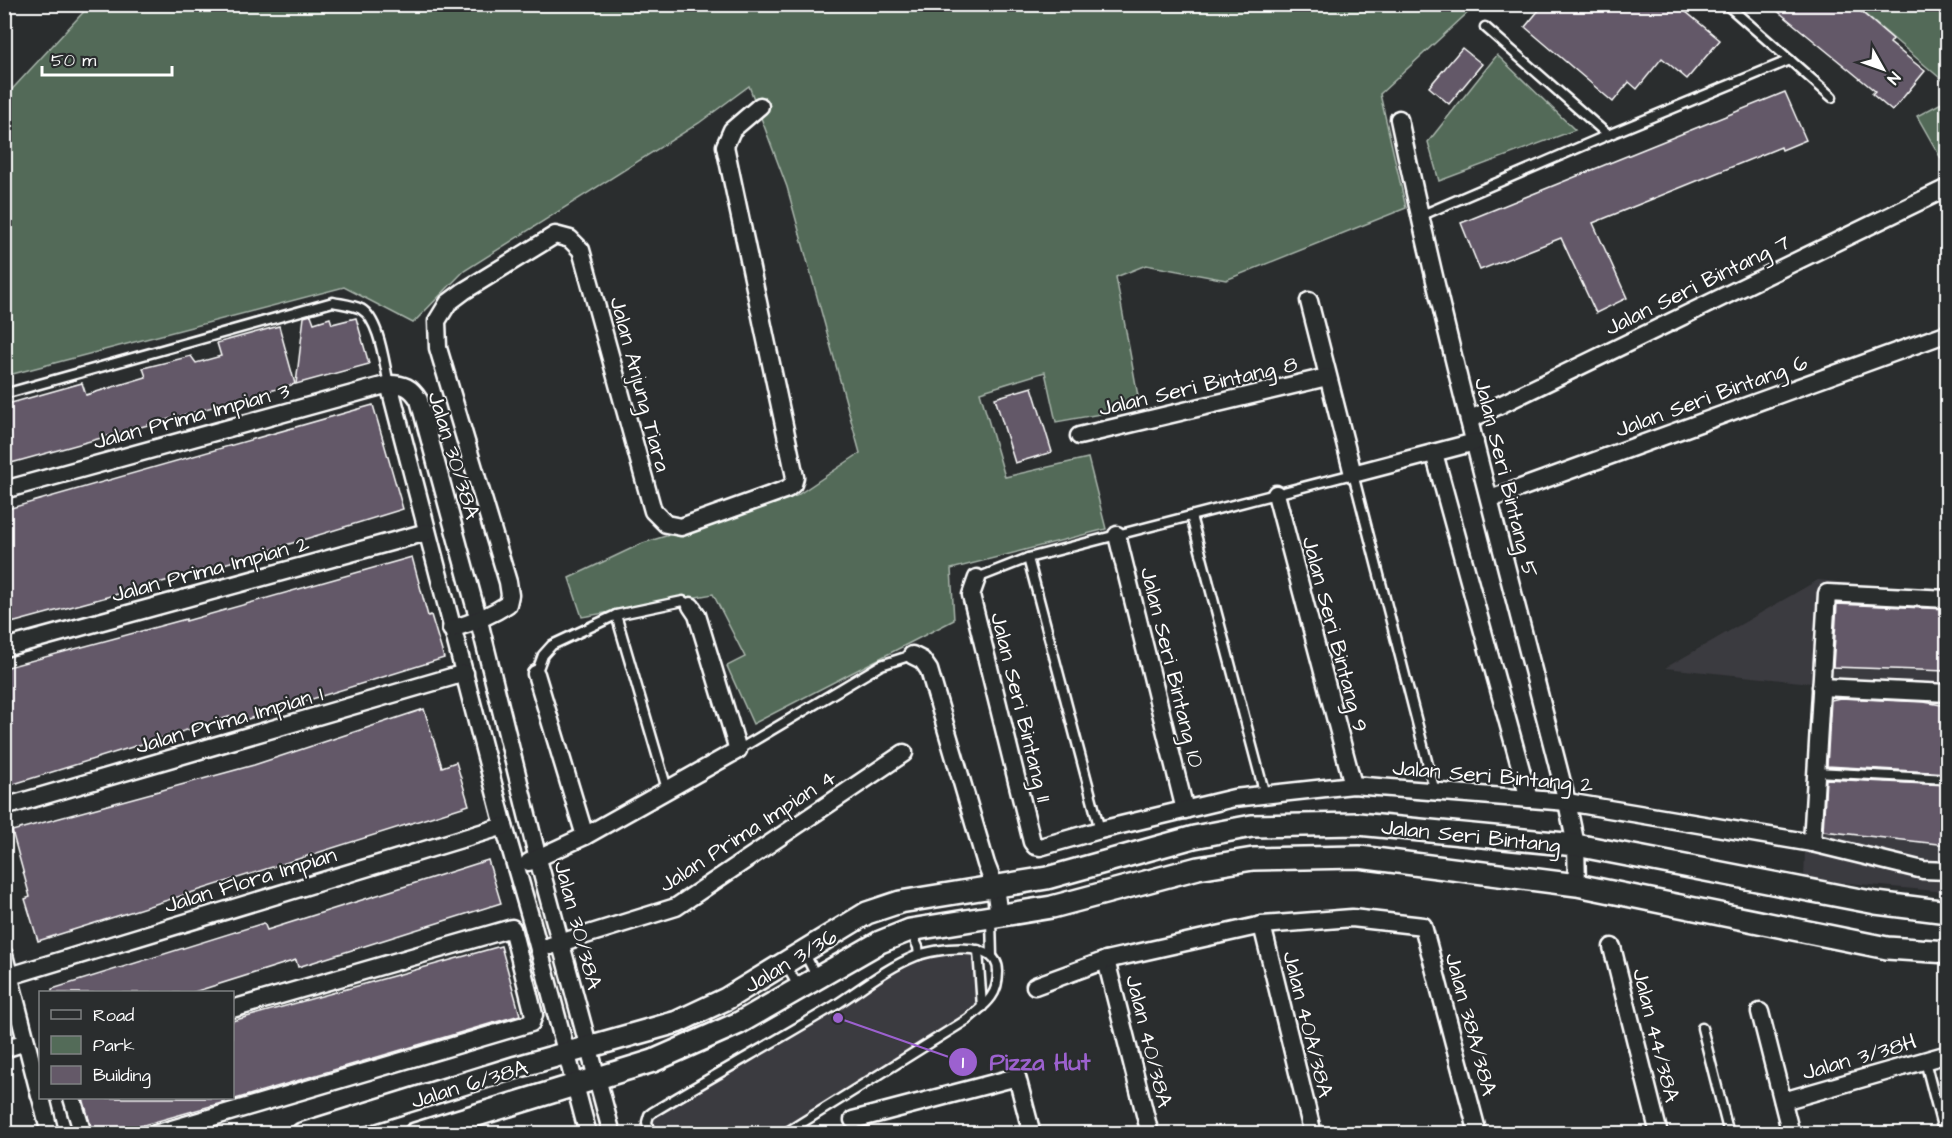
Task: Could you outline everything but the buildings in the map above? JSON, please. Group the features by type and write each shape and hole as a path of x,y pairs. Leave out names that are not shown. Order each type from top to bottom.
{"street":[{"name":"Jalan Anjung Tiara","path":"451,629 479,621 508,604 510,595 438,348 437,321 448,303 464,291 555,235 570,239 581,250 652,511 666,524 681,527 787,489 793,484 795,477 725,146 732,130 760,106"},
{"name":"Jalan Seri Bintang 5","path":"1399,118 1419,216 1469,420 1567,802 1576,845 1576,885"},
{"name":"Jalan Seri Bintang 7","path":"1469,420 1945,189"},
{"name":"Jalan Seri Bintang 8","path":"1309,301 1353,474"},
{"name":"Jalan Seri Bintang 6","path":"1490,498 1947,333"},
{"name":"Jalan Seri Bintang 8","path":"1079,436 1327,377"},
{"name":"Jalan 30/38A","path":"588,1134 465,673 451,629 389,384 403,384 413,391 419,400 479,621 538,859 612,1134"},
{"name":"Jalan Prima Impian 3","path":"4,490 389,384"},
{"path":"1353,474 1475,442"},
{"path":"1434,453 1529,799"},
{"name":"Jalan Seri Bintang 9","path":"1276,494 1353,785"},
{"name":"Jalan Prima Impian 2","path":"4,648 427,532"},
{"name":"Jalan Seri Bintang 10","path":"1117,535 1185,810"},
{"name":"Jalan Seri Bintang 11","path":"977,578 971,595 1032,842 1035,846"},
{"path":"1812,843 1827,593 1947,599"},
{"path":"516,866 538,859 585,836 738,750 697,615 691,606"},
{"path":"912,655 922,660 929,670 986,864 995,887 995,916"},
{"name":"Jalan Prima Impian 1","path":"4,807 465,673"},
{"path":"536,674 585,836"},
{"path":"1821,687 1947,693"},
{"name":"Jalan Prima Impian 4","path":"539,950 676,907 904,753"},
{"name":"Jalan Seri Bintang 2","path":"1035,846 1040,847 1234,798 1353,785 1567,802 1812,843 1923,870 1947,871"},
{"name":"Jalan Seri Bintang","path":"995,887 1047,878 1194,837 1252,826 1358,824 1576,845 1876,903 1947,912"},
{"name":"Jalan Flora Impian","path":"10,976 504,826"},
{"name":"Jalan Seri Bintang","path":"995,916 1052,908 1198,868 1253,860 1359,857 1576,885 1887,948 1947,951"},
{"name":"Jalan 3/36","path":"566,1054 676,1022 726,999 867,913 900,902 995,887"},
{"name":"Jalan 3/36","path":"597,1078 657,1064 685,1053 880,942 910,930 995,916"},
{"name":"Jalan 38A/38A","path":"1262,925 1352,918 1423,926 1478,1134"},
{"path":"234,1008 532,923"},
{"path":"1035,986 1106,960 1262,925"},
{"name":"Jalan 40A/38A","path":"1262,925 1313,1134"},
{"path":"155,1134 531,1023 534,1015 512,928"},
{"name":"Jalan 44/38A","path":"1612,947 1659,1134"},
{"path":"4,955 10,976 12,1016 26,1042 39,1090"},
{"name":"Jalan 40/38A","path":"1106,960 1150,1134"},
{"path":"1760,1012 1791,1134"},
{"path":"4,1049 26,1042"},
{"name":"Jalan 6/38A","path":"302,1134 566,1054"},
{"name":"Jalan 3/38H","path":"1783,1101 1947,1054"},
{"path":"854,1127 1017,1077 1032,1134"},
{"name":"Jalan 6/38A","path":"414,1134 597,1078"},
{"path":"41,1099 50,1134"},
{"path":"72,1099 83,1134"}],"lane":[{"path":"1725,4 1832,97"},
{"path":"1485,27 1608,135"},
{"path":"1419,216 1790,60"},
{"path":"4,394 333,302 359,308 368,315 379,339 389,384"},
{"path":"977,578 1028,558 1353,474 1435,792"},
{"path":"1191,516 1265,795"},
{"path":"1028,558 1100,830"},
{"path":"536,674 543,655 552,645 616,615 683,601 691,606"},
{"path":"616,615 667,789"},
{"path":"738,750 881,665 912,655"},
{"path":"1816,772 1947,779"},
{"path":"992,957 995,916"},
{"path":"910,930 919,955"},
{"path":"650,1134 647,1122 649,1115 653,1112 834,1006 901,962 919,955 952,948 978,950 992,957 998,967 998,984 991,998 968,1019 784,1134"},
{"path":"978,950 981,1007"},
{"path":"803,952 808,983"},
{"path":"785,963 808,983"},
{"path":"1702,1028 1729,1134"},
{"path":"1925,1061 1944,1134"}],"shaded area":[{"path":"1818,580 1947,592 1947,892 1804,879 1811,683 1665,668"},
{"path":"951,952 983,956 985,999 966,1015 776,1133 655,1133 651,1122 652,1117 904,966"}],"green space":[{"path":"90,5 1476,5 1380,94 1406,208 1226,280 1146,265 1116,277 1140,407 1056,422 1045,372 980,392 1005,477 1088,458 1106,529 951,569 954,620 753,724 727,666 745,657 713,594 582,617 569,578 643,543 796,496 860,453 787,187 749,86 699,123 464,271 413,323 344,287 5,376 4,98"},
{"path":"1854,5 1947,5 1947,84"},
{"path":"1497,55 1575,130 1439,181 1428,142"},
{"path":"1947,100 1947,169 1917,116"}],"place":[{"name":"Pizza Hut","path":"838,1018"}]}
